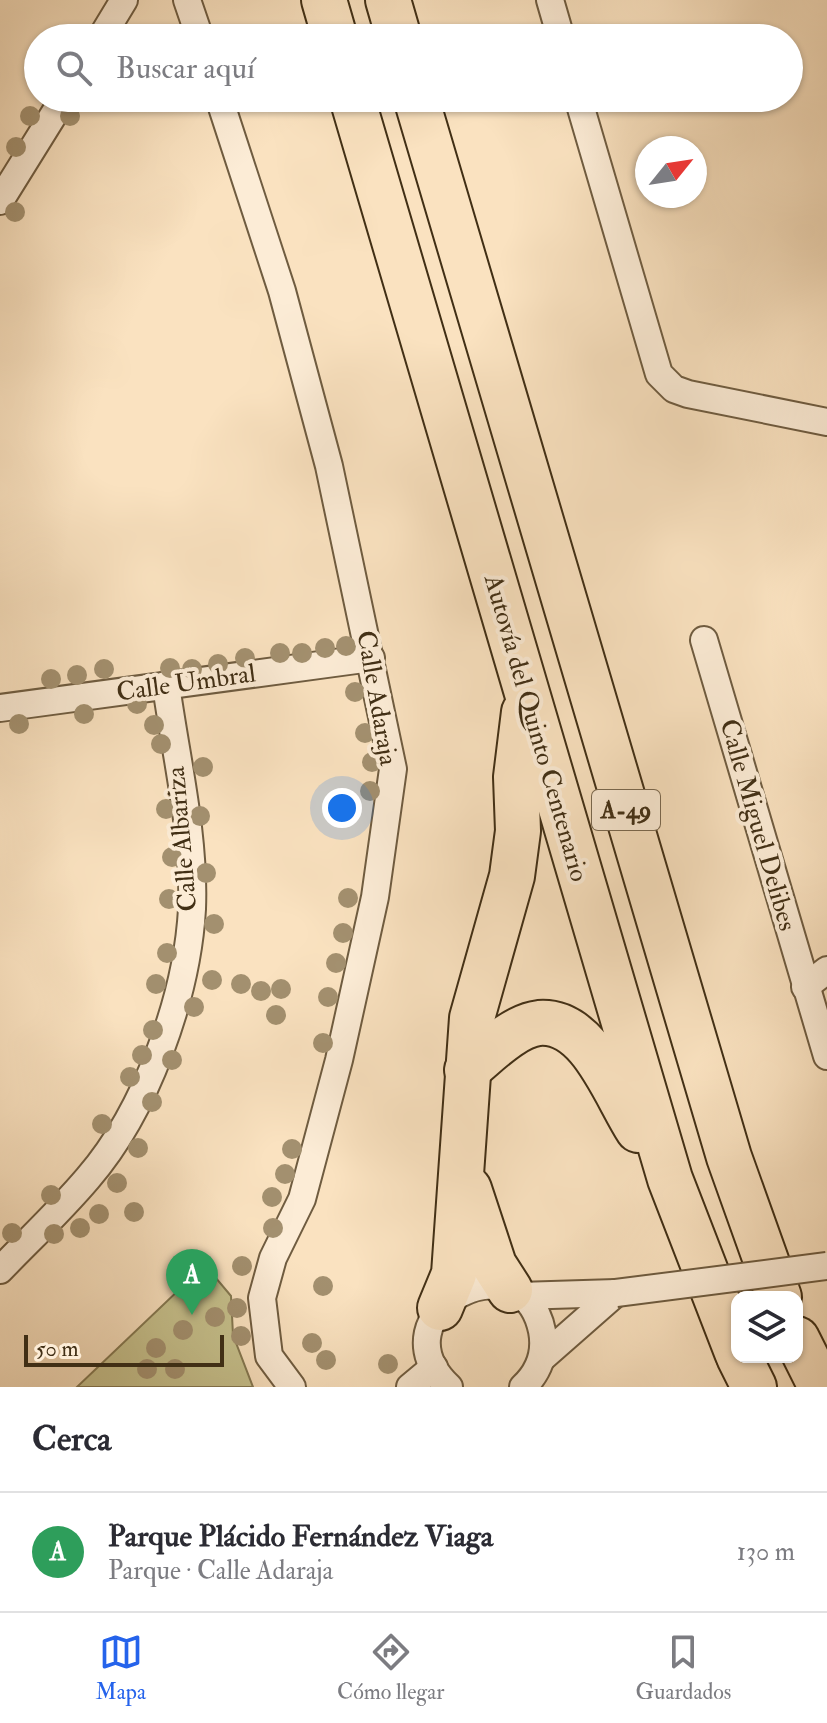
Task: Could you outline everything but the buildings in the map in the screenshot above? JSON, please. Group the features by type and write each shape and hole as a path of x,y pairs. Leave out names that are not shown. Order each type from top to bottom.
{"highway":[{"path":"324,0 331,24"},
{"path":"388,0 395,24"},
{"name":"Autovía del Quinto Centenario","path":"356,112 670,1179 731,1336"},
{"name":"A-49","path":"420,112 729,1157 777,1291"},
{"path":"440,1308 454,1274 472,1018 512,876 518,831 516,777 526,695"},
{"path":"467,1070 503,1040 538,1023 569,1028 596,1055 616,1097 670,1179"},
{"path":"463,1169 494,1265 514,1293"},
{"path":"803,1351 821,1387"},
{"name":"Autovía del Quinto Centenario","path":"742,1363 754,1387"}],"street":[{"path":"109,24 124,0"},
{"path":"187,0 195,24"},
{"path":"550,0 557,24"},
{"path":"0,201 55,112"},
{"name":"Calle Adaraja","path":"223,112 290,320 329,466 393,769 375,897 339,1060 302,1199 273,1258 262,1298 269,1356 292,1387"},
{"path":"582,112 659,374 674,389 688,394 827,422"},
{"name":"Calle Miguel Delibes","path":"704,640 827,1056"},
{"name":"Calle Umbral","path":"0,708 371,658"},
{"name":"Calle Albariza","path":"0,1270 90,1176 123,1129 159,1053 181,980 191,896 188,843 166,685"},
{"path":"805,987 827,970"},
{"path":"410,1387 441,1377 429,1355 429,1331 440,1308 454,1295 471,1287 491,1285 514,1293 616,1293 827,1266"},
{"path":"514,1293 540,1323 542,1358"},
{"path":"523,1387 542,1358 616,1293"}],"shaded area":[{"path":"205,1265 231,1296 233,1335 253,1387 77,1387"}],"place":[{"name":"Parque Plácido Fernández Viaga","path":"192,1315"}]}
